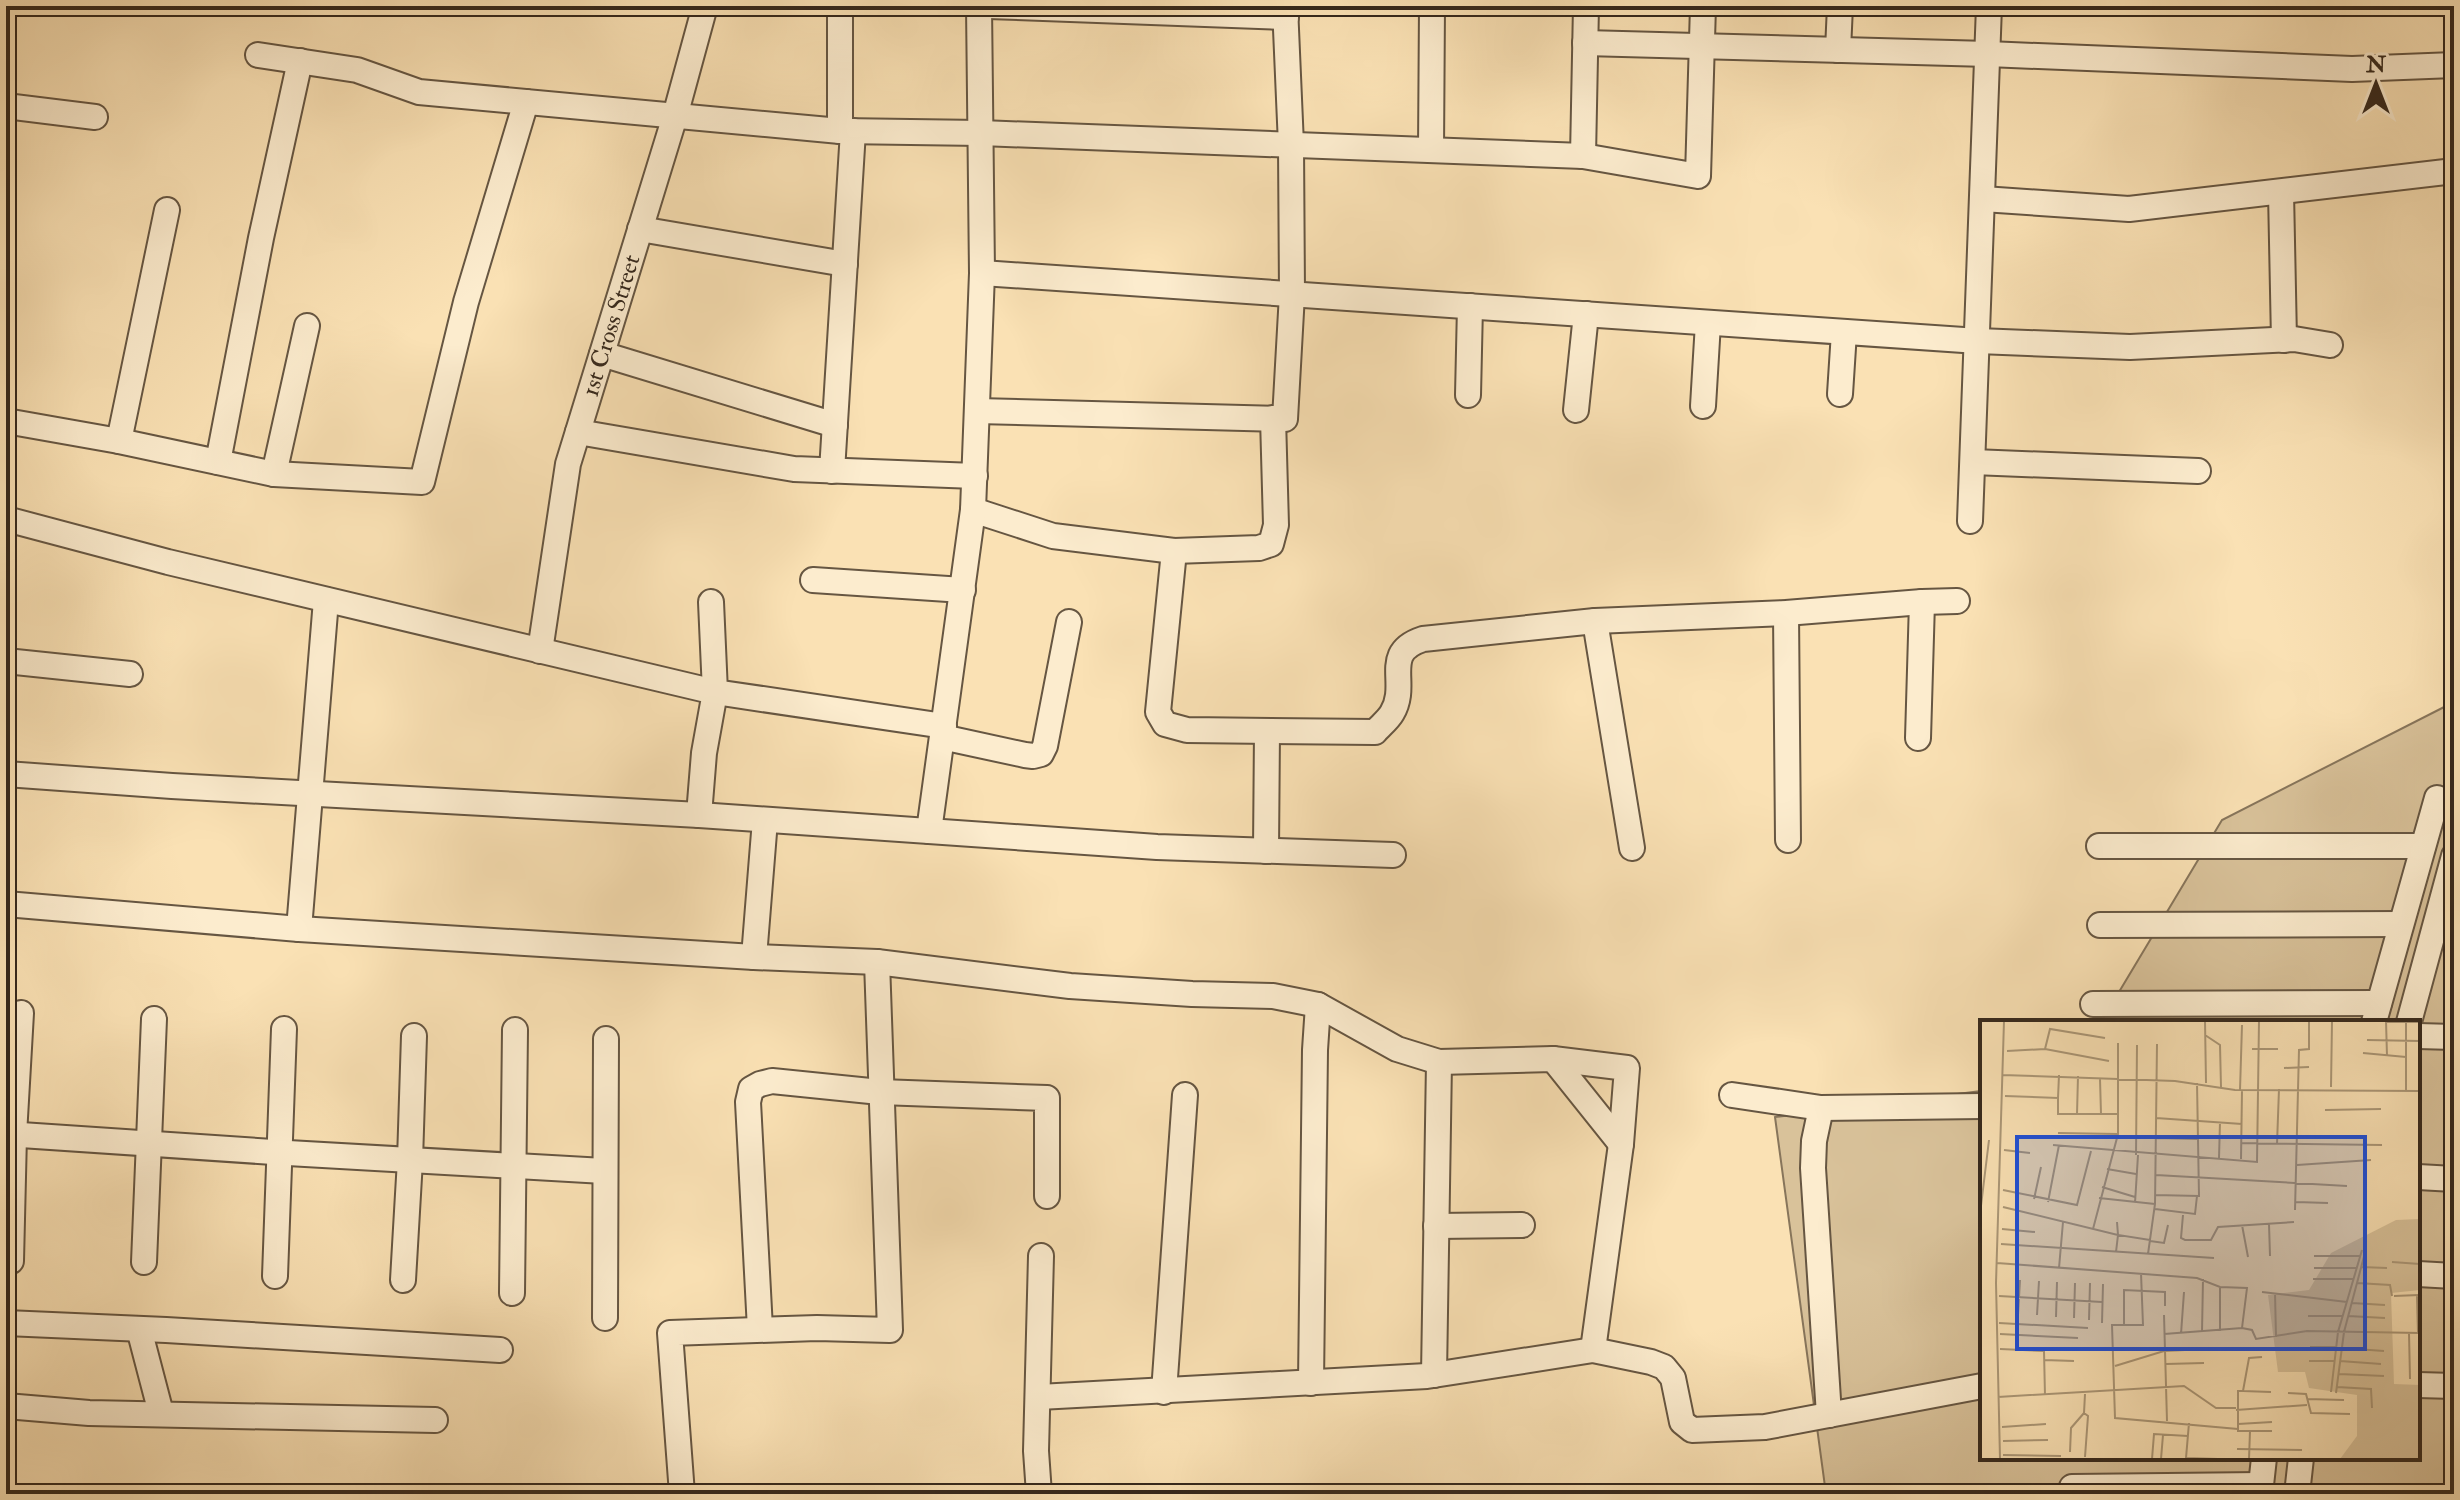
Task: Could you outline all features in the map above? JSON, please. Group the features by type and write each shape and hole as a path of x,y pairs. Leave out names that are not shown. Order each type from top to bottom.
{"street":[{"name":"1st Cross Street","path":"540,651 568,464 675,116 705,6"},
{"path":"832,471 845,264 846,131 840,6"},
{"path":"929,831 973,510 982,273 979,6"},
{"path":"977,411 1285,419 1292,294 1291,145 1285,12 988,6"},
{"path":"1431,150 1432,6"},
{"path":"1583,156 1586,6"},
{"path":"258,55 357,70 419,92 846,131 981,133 1583,156 1698,176 1703,6"},
{"path":"1838,50 1840,6"},
{"path":"1970,521 1989,6"},
{"path":"1585,43 1988,54 2352,69 2454,65"},
{"path":"218,462 261,238 300,61"},
{"path":"6,421 274,474 422,482 466,302 526,102"},
{"path":"6,106 95,117"},
{"path":"1983,199 2129,209 2454,171"},
{"path":"2281,192 2284,340"},
{"path":"119,441 167,210"},
{"path":"640,229 845,264"},
{"path":"982,273 1978,341 2130,347 2284,340 2330,345"},
{"path":"1468,395 1470,306"},
{"path":"1576,410 1586,314"},
{"path":"1703,406 1708,323"},
{"path":"274,474 307,326"},
{"path":"1840,394 1844,332"},
{"path":"602,354 835,425"},
{"path":"973,510 1053,536 1174,551 1259,548 1271,544 1276,525 1273,418"},
{"path":"578,432 794,469 975,476"},
{"path":"1973,462 2198,471"},
{"path":"6,519 168,562 715,692 943,732 1033,756 1041,754 1045,746 1069,622"},
{"path":"1174,551 1158,712 1165,724 1187,730 1375,732 1396,700 1398,658 1409,643 1423,639 1595,621 1786,613 1957,601"},
{"path":"813,580 963,590"},
{"path":"299,929 326,600"},
{"path":"699,815 704,753 715,692 711,602"},
{"path":"1918,738 1922,602"},
{"path":"1786,613 1788,840"},
{"path":"1595,621 1632,848"},
{"path":"6,661 130,674"},
{"path":"1266,851 1267,731"},
{"path":"6,774 699,815 1157,847 1393,855"},
{"path":"2093,1004 2376,1013 2437,798"},
{"path":"754,957 765,820"},
{"path":"2099,846 2423,846"},
{"path":"2410,1020 2445,921 2454,856"},
{"path":"6,904 299,929 877,962 1070,986 1273,996 1318,1005 1397,1049 1439,1062 1553,1059 1627,1068 1621,1144 1593,1350"},
{"path":"2100,925 2401,924"},
{"path":"682,1494 670,1333 760,1329 890,1330 877,962"},
{"path":"1311,1383 1318,1005"},
{"path":"11,1261 10,1134 21,1013"},
{"path":"144,1262 154,1019"},
{"path":"275,1276 284,1029"},
{"path":"512,1293 515,1030"},
{"path":"403,1280 414,1036"},
{"path":"2420,1036 2454,1037"},
{"path":"605,1318 606,1039"},
{"path":"1553,1059 1621,1144"},
{"path":"1434,1375 1439,1062"},
{"path":"760,1329 748,1102 751,1089 760,1084 772,1081 880,1092 1047,1098 1047,1196"},
{"path":"1164,1392 1185,1095"},
{"path":"1732,1095 1821,1108 1980,1106"},
{"path":"1821,1108 1814,1141 1813,1168 1835,1335 1829,1415"},
{"path":"10,1134 604,1171"},
{"path":"2420,1177 2454,1179"},
{"path":"1436,1226 1522,1225"},
{"path":"1039,1494 1036,1451 1041,1256"},
{"path":"2420,1274 2454,1276"},
{"path":"6,1323 500,1350"},
{"path":"139,1329 161,1413"},
{"path":"1039,1397 1434,1375 1593,1350 1664,1367 1673,1378 1682,1422 1692,1430 1765,1427 1980,1386"},
{"path":"2420,1385 2454,1386"},
{"path":"6,1406 89,1413 435,1420"},
{"path":"2072,1487 2260,1489 2264,1460"},
{"path":"2297,1494 2301,1460"}],"shaded area":[{"path":"2454,702 2454,1494 1826,1494 1775,1117 1980,1091 1980,1460 2420,1460 2420,1020 2102,1020 2222,820"}]}
